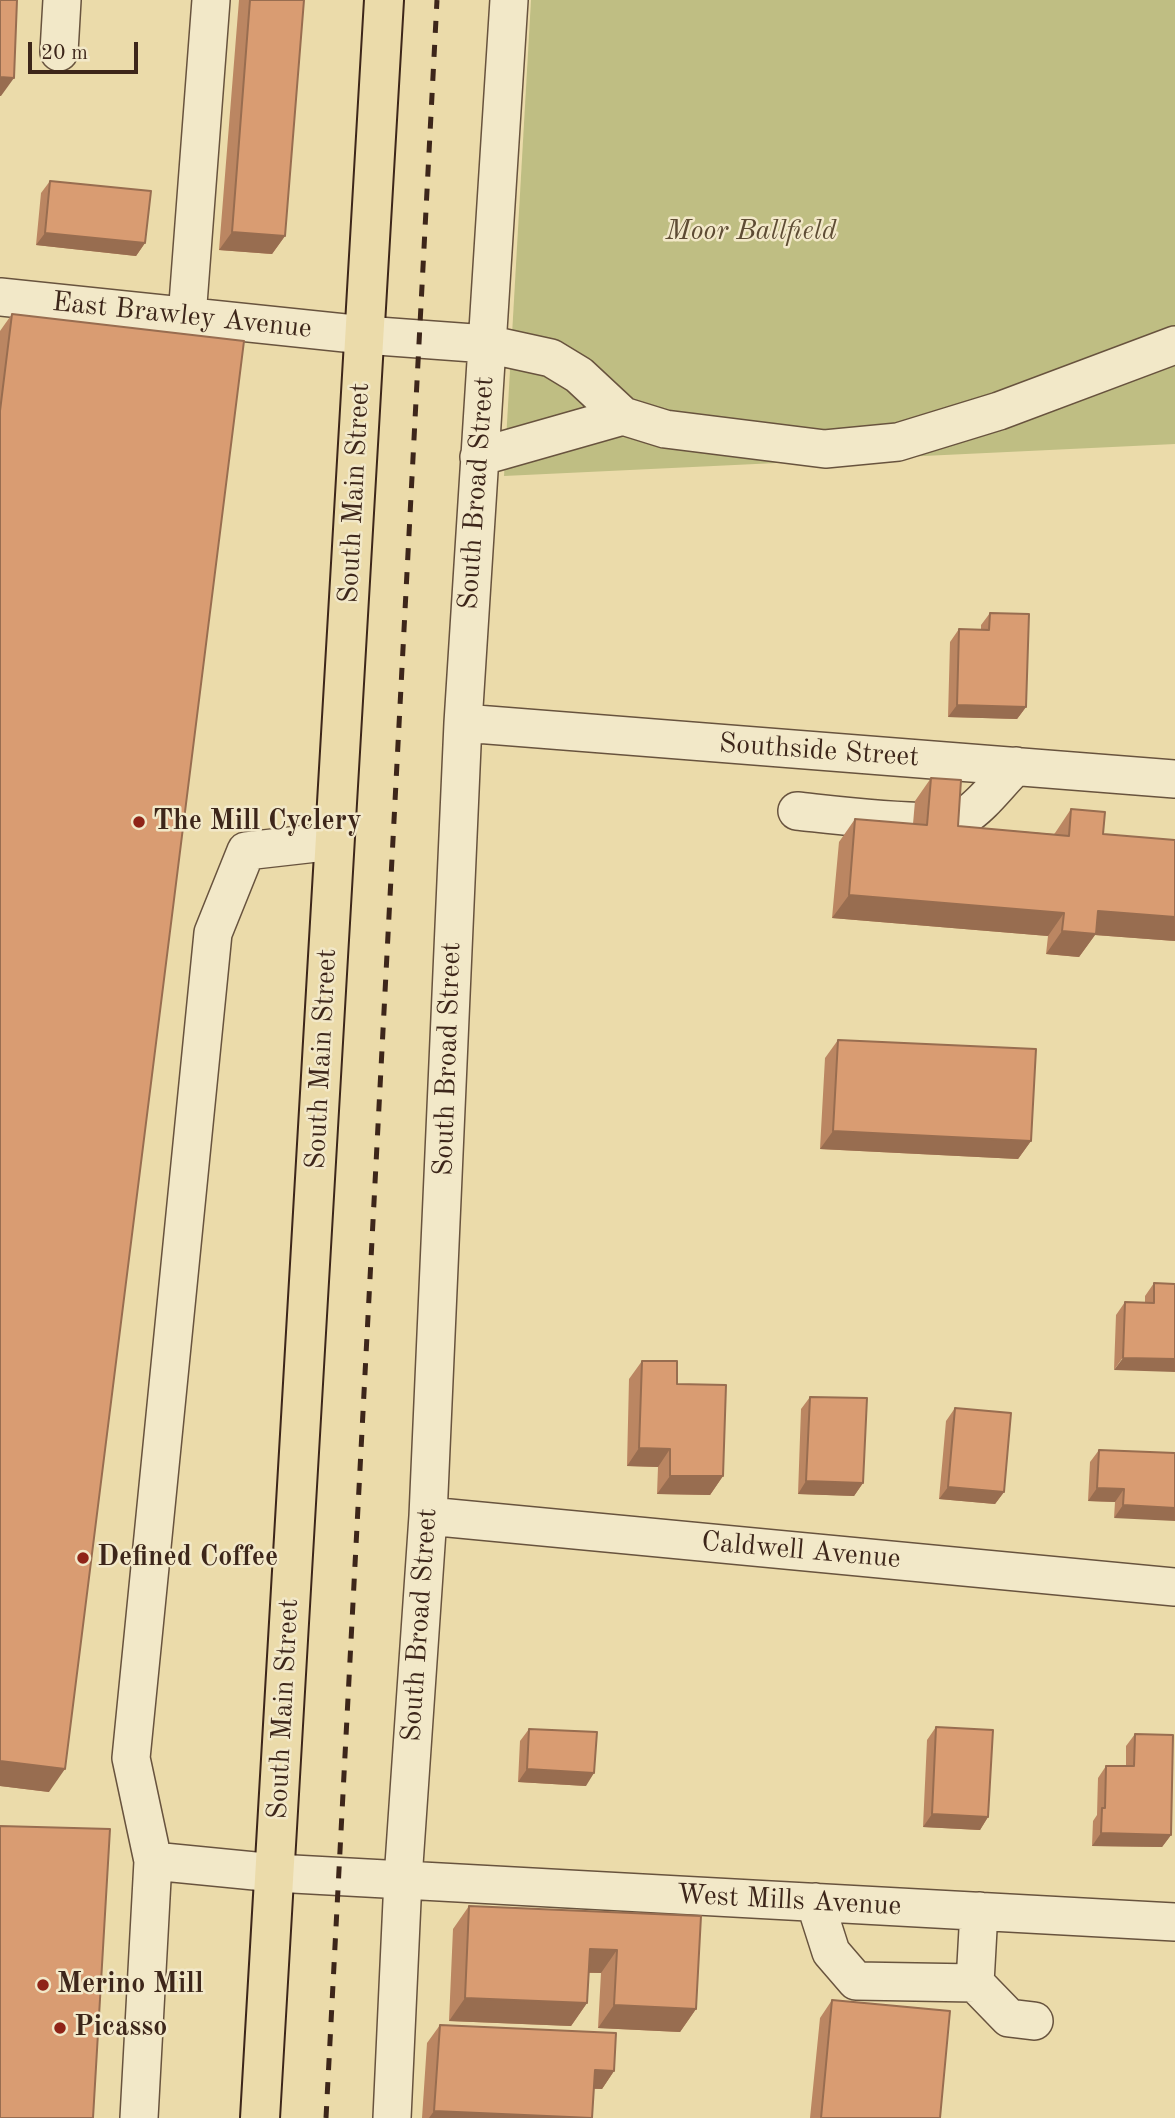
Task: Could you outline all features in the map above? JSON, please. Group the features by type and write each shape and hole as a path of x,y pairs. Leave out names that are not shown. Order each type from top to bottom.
{"main road":[{"name":"South Main Street","path":"260,2118 384,0"}],"street":[{"path":"59,52 62,0"},
{"path":"187,317 211,0"},
{"name":"South Broad Street","path":"392,2118 403,1879 428,1516 463,723 509,0"},
{"name":"East Brawley Avenue","path":"0,298 364,335 487,344 551,358 579,375 623,416"},
{"path":"479,457 623,416 665,429 825,449 898,442 999,411 1175,345"},
{"name":"Southside Street","path":"463,723 1175,779"},
{"path":"797,811 913,820 964,817 1016,766"},
{"path":"139,2118 153,1861 131,1758 213,933 246,851 334,841"},
{"name":"Caldwell Avenue","path":"428,1516 1175,1587"},
{"name":"West Mills Avenue","path":"153,1861 275,1873 1175,1922"},
{"path":"816,1902 831,1952 856,1981 975,1983 1009,2018 1034,2021"},
{"path":"975,1983 979,1911"}],"green space":[{"name":"Moor Ballfield","path":"531,0 1175,0 1175,444 504,476"}],"building":[{"path":"0,0 17,0 14,78 0,77"},
{"path":"250,0 304,0 285,236 232,232"},
{"path":"50,181 151,191 145,243 45,233"},
{"path":"12,314 244,341 65,1769 0,1761 0,411"},
{"path":"990,613 1029,614 1026,707 957,705 959,629 989,630"},
{"path":"931,778 961,780 958,826 1069,836 1071,809 1105,812 1103,834 1175,840 1175,917 1098,911 1096,934 1062,931 1064,913 849,895 855,819 927,825"},
{"path":"838,1040 1036,1049 1031,1141 833,1131"},
{"path":"1154,1283 1175,1284 1175,1359 1123,1358 1125,1302 1154,1303"},
{"path":"642,1361 677,1361 677,1384 726,1385 723,1476 670,1476 670,1449 639,1448"},
{"path":"810,1397 867,1398 863,1483 806,1481"},
{"path":"955,1408 1011,1413 1004,1492 948,1487"},
{"path":"1099,1450 1175,1453 1175,1508 1123,1505 1124,1489 1097,1488"},
{"path":"936,1727 993,1730 988,1817 932,1814"},
{"path":"529,1729 597,1732 594,1773 527,1769"},
{"path":"1135,1734 1173,1735 1171,1835 1101,1833 1102,1808 1105,1808 1106,1766 1134,1766"},
{"name":"Merino Mill","path":"0,1826 110,1829 93,2118 0,2118"},
{"path":"469,1906 701,1916 696,2009 614,2005 617,1950 590,1949 587,2003 465,1998"},
{"path":"832,2000 950,2011 940,2118 821,2118"},
{"path":"440,2025 616,2033 614,2071 595,2070 592,2118 434,2111"}],"railway":[{"path":"326,2118 437,0"}],"place":[{"name":"The Mill Cyclery","path":"139,822"},
{"name":"Defined Coffee","path":"83,1558"},
{"name":"Merino Mill","path":"43,1985"},
{"name":"Picasso","path":"60,2028"}]}
